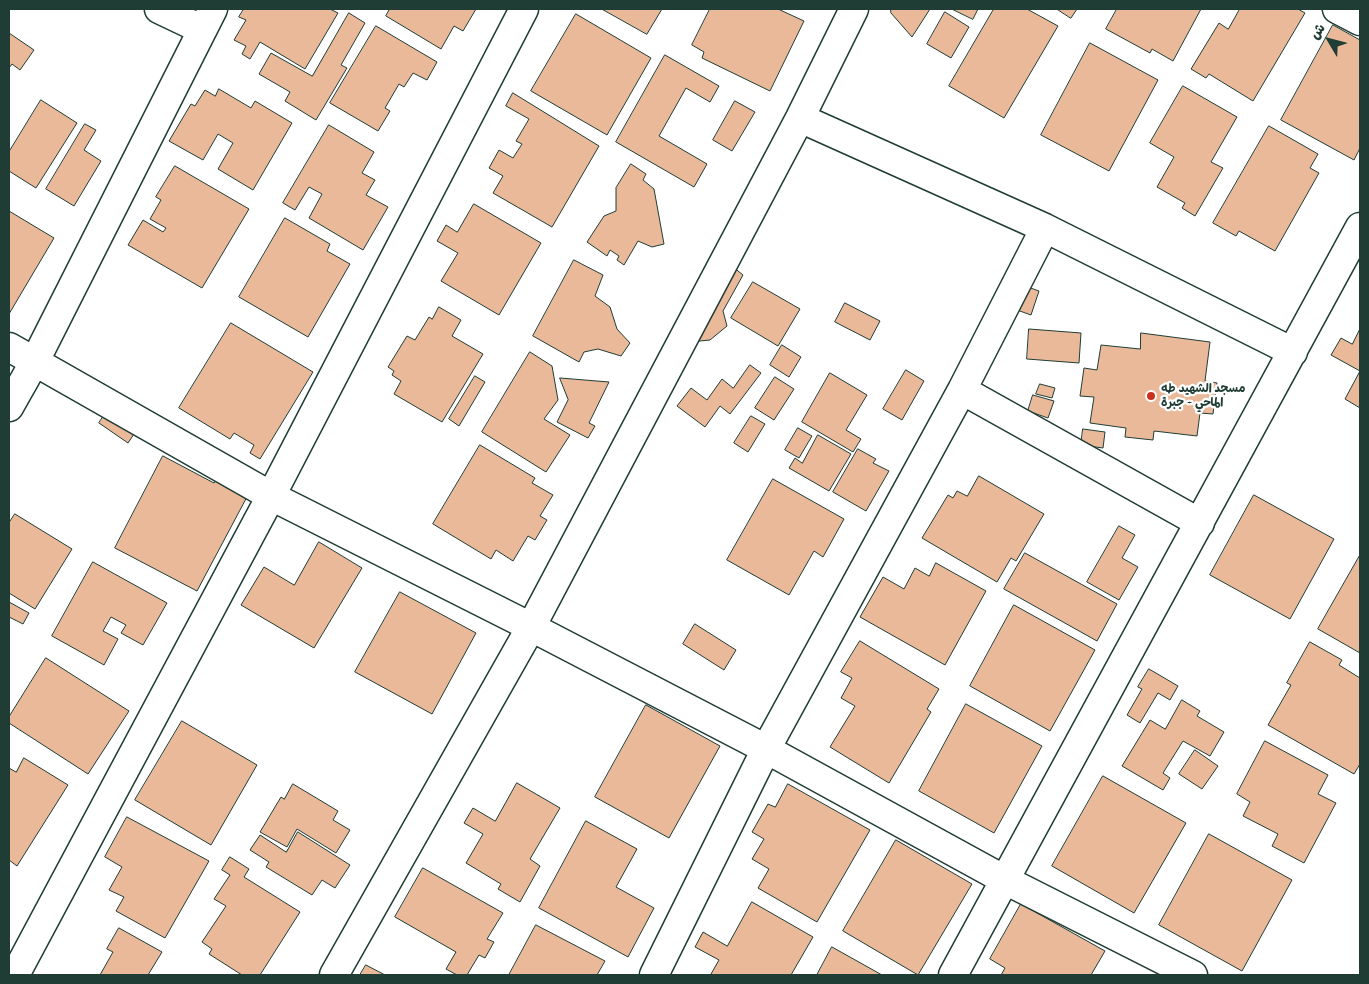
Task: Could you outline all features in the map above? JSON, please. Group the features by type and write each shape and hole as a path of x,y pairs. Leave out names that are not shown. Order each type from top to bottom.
{"street":[{"path":"9,407 36,361 207,19 160,9"},
{"path":"15,975 271,496 524,9"},
{"path":"334,975 531,627 800,118 854,9"},
{"path":"1337,9 1360,21"},
{"path":"800,118 1045,228 1293,352"},
{"path":"953,975 1360,227"},
{"path":"654,975 766,749 962,390 1045,228"},
{"path":"9,347 271,496 531,627 766,749 1005,880 1193,975"},
{"path":"962,390 1200,523"}],"building":[{"path":"244,9 330,9 338,13 305,69 260,42 250,59 242,54 246,46 234,40 246,20 239,17"},
{"path":"390,9 476,9 463,31 454,26 441,49 386,16"},
{"path":"602,9 662,9 647,34"},
{"path":"710,9 778,9 804,21 770,91 702,58 704,52 692,45"},
{"path":"891,9 930,9 912,37 891,13"},
{"path":"952,9 978,9 973,19"},
{"path":"994,9 1027,9 1058,26 1004,118 949,86"},
{"path":"1057,9 1077,9 1071,18"},
{"path":"1117,9 1201,9 1173,61 1152,49 1150,53 1106,29"},
{"path":"1240,9 1298,9 1305,13 1253,101 1209,74 1206,78 1191,69 1219,23 1228,29"},
{"path":"945,12 969,27 951,58 927,44"},
{"path":"349,13 365,23 341,65 347,68 316,120 285,101 290,92 259,74 271,53 312,76"},
{"path":"576,14 651,58 607,135 531,91"},
{"path":"1333,25 1360,40 1360,148 1354,160 1281,120"},
{"path":"376,26 437,62 427,80 413,73 404,87 399,84 385,108 390,111 378,131 330,103"},
{"path":"9,33 34,50 20,70 12,64 9,68"},
{"path":"1090,43 1158,80 1109,171 1041,135"},
{"path":"665,55 719,86 710,102 686,88 659,136 707,164 694,187 616,142"},
{"path":"1183,86 1237,117 1211,162 1223,168 1195,216 1182,208 1185,203 1157,187 1174,157 1150,143"},
{"path":"219,89 251,108 255,101 292,123 253,190 218,169 233,143 218,134 203,160 169,141 191,104 195,106 205,90 215,96"},
{"path":"513,93 599,146 552,227 493,193 503,176 489,168 499,150 513,158 522,144 516,141 529,119 506,106"},
{"path":"41,100 77,123 36,188 9,171 9,152"},
{"path":"735,101 755,112 732,151 713,140"},
{"path":"85,124 96,130 84,150 101,161 74,206 46,189"},
{"path":"329,125 374,152 362,173 375,180 366,195 388,207 363,250 309,218 322,194 309,187 295,210 283,203"},
{"path":"1269,126 1318,154 1310,168 1319,173 1275,251 1239,231 1236,236 1213,223"},
{"path":"631,164 646,174 643,180 654,189 664,244 652,247 638,241 624,265 617,260 619,256 610,250 607,256 587,242 604,216 616,211 616,188"},
{"path":"175,166 249,209 202,288 128,245 143,220 163,232 166,228 150,219 161,200 156,197"},
{"path":"474,204 541,243 499,315 441,281 458,253 437,241 446,225 457,232"},
{"path":"9,211 54,238 9,314"},
{"path":"285,218 330,244 327,251 350,264 308,337 239,297"},
{"path":"574,260 603,275 595,296 610,307 617,329 630,343 621,356 598,349 584,352 579,362 533,336"},
{"path":"732,266 743,275 723,311 727,326 710,340 690,342"},
{"path":"753,282 800,309 778,346 731,318"},
{"path":"1025,286 1039,291 1031,315 1017,310"},
{"path":"845,303 880,321 870,340 835,322"},
{"path":"439,307 461,320 452,336 483,354 442,422 394,394 401,381 392,375 394,371 388,367 407,336 415,340 429,317 432,319"},
{"path":"231,323 313,372 260,459 250,453 254,445 234,433 230,439 179,408"},
{"path":"1029,329 1081,333 1079,363 1027,359"},
{"path":"1360,329 1360,371 1331,355 1341,338 1352,344"},
{"path":"1141,333 1210,342 1205,381 1217,383 1213,414 1200,413 1197,436 1154,431 1153,440 1125,437 1126,428 1090,423 1094,397 1080,396 1084,368 1097,370 1101,345 1140,349"},
{"path":"782,345 801,357 789,377 770,365"},
{"path":"530,352 552,366 558,400 544,419 570,435 546,472 482,432"},
{"path":"750,365 761,373 730,414 720,406 705,427 677,406 691,388 707,400 722,379 733,388"},
{"path":"906,370 924,381 902,420 883,409"},
{"path":"1360,371 1360,408 1345,399"},
{"path":"830,373 867,395 846,430 861,439 853,452 802,422"},
{"path":"475,376 485,382 459,426 449,419"},
{"path":"775,377 794,389 774,420 755,408"},
{"path":"560,378 609,382 589,423 595,426 588,438 557,422 568,400"},
{"path":"1040,384 1055,388 1052,398 1036,394"},
{"path":"1033,395 1054,401 1048,418 1028,411"},
{"path":"107,411 136,431 128,443 99,423"},
{"path":"751,416 765,424 748,452 734,443"},
{"path":"798,428 812,436 799,458 785,450"},
{"path":"1083,429 1105,432 1103,448 1081,445"},
{"path":"818,435 851,454 829,491 789,468 795,458 802,463"},
{"path":"480,445 535,478 532,483 553,495 540,516 547,520 535,540 528,536 513,561 496,550 491,559 433,524"},
{"path":"858,449 876,459 873,463 889,471 866,511 833,492"},
{"path":"163,456 214,483 217,479 248,495 197,591 115,548"},
{"path":"979,476 1044,514 1016,561 1011,558 997,582 922,538 948,495 953,498 957,491 967,496"},
{"path":"773,479 844,519 823,557 814,551 789,595 727,560"},
{"path":"1254,495 1334,539 1290,619 1210,575"},
{"path":"15,514 72,549 35,609 9,593 9,523"},
{"path":"1119,526 1135,535 1122,558 1138,567 1119,600 1087,582"},
{"path":"319,542 362,568 314,648 241,605 264,567 294,585"},
{"path":"1025,553 1117,604 1097,641 1004,589"},
{"path":"1360,555 1360,653 1318,629"},
{"path":"93,562 167,603 143,645 121,633 126,625 111,617 103,631 118,639 104,665 52,636"},
{"path":"936,563 986,591 945,665 860,617 883,577 904,589 915,568 929,576"},
{"path":"400,592 476,633 432,714 355,672"},
{"path":"9,602 29,613 23,624 9,617"},
{"path":"1014,605 1095,650 1050,731 970,686"},
{"path":"695,624 736,650 724,670 683,644"},
{"path":"860,641 939,689 927,709 931,712 889,783 830,747 855,706 841,698 852,678 841,672"},
{"path":"1310,642 1342,660 1339,665 1360,678 1360,764 1354,774 1268,725 1291,685 1287,683"},
{"path":"46,658 129,711 88,774 9,723 9,717"},
{"path":"1149,669 1178,686 1170,700 1158,693 1140,723 1127,715 1142,689 1138,687"},
{"path":"1182,700 1200,711 1197,716 1224,732 1210,756 1183,741 1163,773 1170,778 1163,790 1122,766 1150,720 1165,729"},
{"path":"966,704 1042,746 994,833 919,791"},
{"path":"646,705 720,746 669,838 595,797"},
{"path":"182,721 257,765 211,845 135,800"},
{"path":"1265,741 1328,775 1318,794 1336,803 1304,863 1272,846 1278,834 1243,816 1250,802 1237,794"},
{"path":"1195,750 1218,766 1202,789 1179,774"},
{"path":"24,758 68,785 17,866 9,860 9,768 16,772"},
{"path":"1103,776 1186,823 1134,913 1052,866"},
{"path":"517,783 560,808 530,859 540,866 520,902 498,889 501,884 466,863 483,834 464,823 473,808 495,821"},
{"path":"293,784 338,811 333,820 350,830 336,853 297,829 287,847 260,832 281,797 284,799"},
{"path":"788,784 870,830 817,922 758,888 769,869 752,859 764,839 752,832 768,804 775,807"},
{"path":"127,817 209,861 165,938 116,911 124,897 109,890 122,867 105,857"},
{"path":"586,821 637,849 616,887 654,908 628,957 539,908"},
{"path":"298,832 350,865 335,888 322,880 312,895 266,867 269,862 250,850 260,835 286,852"},
{"path":"1209,834 1292,880 1242,971 1159,925"},
{"path":"896,840 972,884 918,975 843,931"},
{"path":"230,857 249,869 244,877 300,912 260,975 242,975 209,954 212,949 202,942 226,906 214,899 230,875 222,870"},
{"path":"423,868 503,913 487,939 494,942 485,958 479,955 467,975 457,975 446,969 456,952 395,917"},
{"path":"752,902 813,937 791,975 711,974 719,960 695,947 703,932 727,946"},
{"path":"1021,904 1105,951 1091,975 1001,975 1005,968 990,959"},
{"path":"536,925 605,961 597,975 509,975"},
{"path":"119,928 162,952 148,975 100,975 113,952 107,949"},
{"path":"832,947 882,975 817,975"},
{"path":"366,965 385,975 360,975"}],"place":[{"name":"مسجد الشهيد طه الماحي - جبرة","path":"1151,396"}]}
